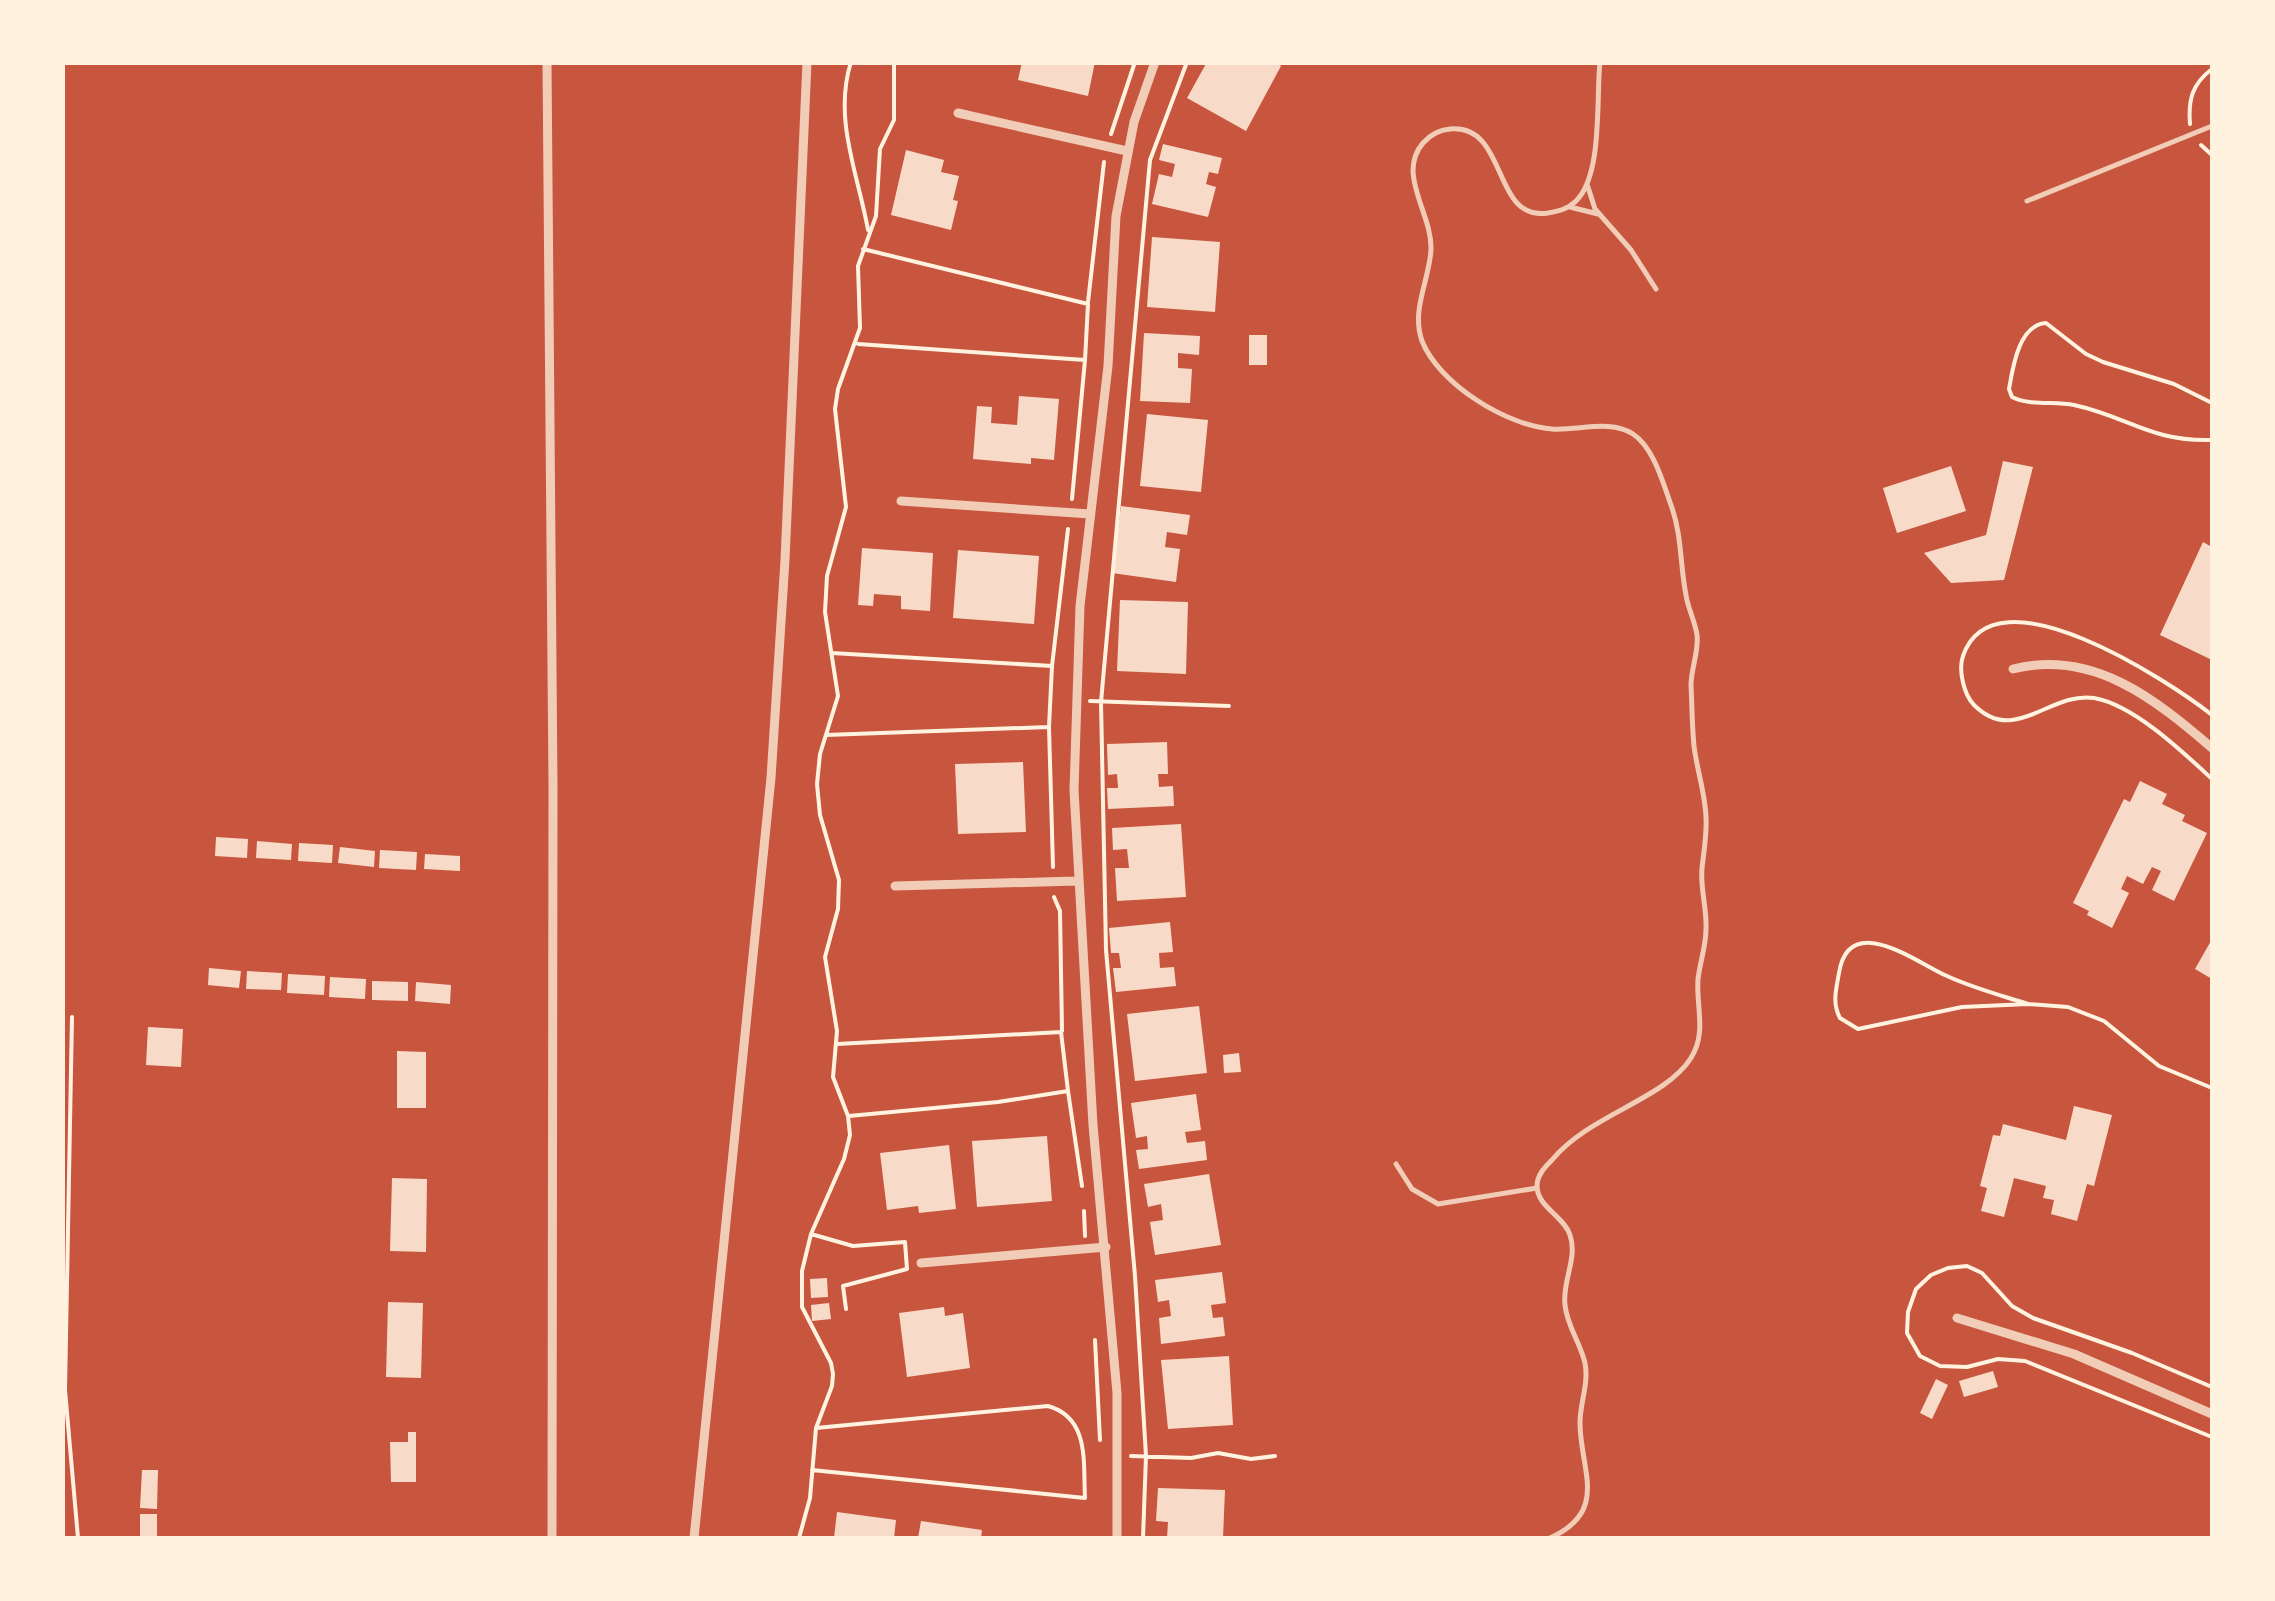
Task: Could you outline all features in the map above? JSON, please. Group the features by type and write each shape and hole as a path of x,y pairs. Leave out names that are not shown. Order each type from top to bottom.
{"street":[{"path":"547,62 553,826 552,1538"},
{"path":"694,1538 772,778 808,62"},
{"path":"1117,1538 1119,1456 1077,882 1076,700 1080,606 1108,366 1116,216 1127,151 1155,62"},
{"path":"958,112 1127,151"},
{"path":"901,501 1090,514"},
{"path":"2013,668 2057,663 2108,676 2151,699 2212,748"},
{"path":"895,886 1077,882"},
{"path":"921,1263 1106,1246"},
{"path":"1957,1318 2074,1354 2212,1414"}],"lane":[{"path":"1568,207 1580,197 1586,184 1598,126 1600,62"},
{"path":"2026,202 2212,126"},
{"path":"1550,1538 1571,1525 1588,1499 1588,1468 1580,1426 1586,1381 1582,1354 1565,1309 1572,1238 1562,1220 1543,1203 1537,1188 1541,1173 1570,1140 1668,1082 1690,1060 1697,1046 1702,1016 1698,975 1706,936 1702,872 1707,824 1694,746 1691,678 1697,638 1686,597 1678,526 1652,459 1640,440 1611,427 1546,429 1524,424 1468,393 1431,357 1419,330 1420,301 1431,246 1414,178 1415,158 1433,134 1462,130 1480,141 1494,157 1519,208 1535,214 1568,207 1600,216"},
{"path":"1586,184 1600,216 1632,250 1656,288"},
{"path":"1396,1164 1412,1189 1438,1204 1537,1188"}],"path":[{"path":"851,62 844,91 844,126 868,234"},
{"path":"799,1538 810,1498 816,1428 833,1374 802,1308 802,1271 811,1234 848,1148 848,1116 833,1077 836,1014 825,957 840,894 839,880 820,815 817,784 820,754 838,696 826,612 826,576 846,506 835,409 844,370 857,344 862,315 858,266 878,204 880,149 896,109 894,62"},
{"path":"857,344 1085,360 1107,147 1135,62"},
{"path":"1142,1538 1146,1456 1135,1276 1106,950 1101,702 1150,160 1187,62"},
{"path":"2212,70 2198,80 2189,108 2193,136 2212,155"},
{"path":"863,249 1088,304"},
{"path":"2212,403 2174,384 2086,354 2046,323 2034,324 2026,332 2009,389 2019,401 2078,406 2154,435 2212,440"},
{"path":"2212,715 2136,665 2033,622 2002,622 1984,628 1970,640 1961,659 1963,684 1972,704 1991,717 2013,722 2034,716 2060,700 2078,696 2098,699 2142,722 2212,779"},
{"path":"826,735 1049,727 1052,666 832,653"},
{"path":"1050,700 1229,706"},
{"path":"2028,1004 1969,986 1874,942 1846,955 1840,964 1834,998 1840,1018 1858,1029 1962,1007 2048,1004 2086,1012 2121,1033 2158,1066 2212,1088"},
{"path":"72,1017 65,1390 78,1538"},
{"path":"837,1044 1062,1032 1086,1248"},
{"path":"848,1116 1068,1092"},
{"path":"811,1234 852,1246 904,1242 906,1269 843,1286 846,1309"},
{"path":"1096,1341 1101,1455 1191,1458 1218,1453 1251,1459 1274,1456"},
{"path":"812,1470 1086,1498 1078,1427 1060,1410 1048,1406 816,1428"}],"building":[{"path":"1022,62 1095,62 1088,96 1018,80"},
{"path":"1207,62 1275,62 1281,66 1246,131 1187,98"},
{"path":"1163,144 1222,158 1218,174 1209,172 1206,184 1216,187 1208,217 1152,204 1159,174 1172,177 1175,164 1159,160"},
{"path":"906,150 944,160 941,172 959,176 951,230 891,215"},
{"path":"1152,237 1220,242 1215,312 1147,307"},
{"path":"1144,333 1200,336 1199,355 1178,353 1178,368 1192,369 1190,403 1140,401"},
{"path":"1249,335 1267,335 1267,365 1249,365"},
{"path":"1019,396 1059,399 1054,460 1031,458 1031,464 973,459 977,406 992,407 991,423 1017,425"},
{"path":"1147,414 1208,420 1201,492 1140,486"},
{"path":"2003,461 2033,467 2004,580 1951,583 1924,553 1986,535"},
{"path":"1951,466 1966,511 1897,533 1883,488"},
{"path":"1121,506 1190,515 1187,535 1167,532 1165,547 1180,549 1176,582 1112,573"},
{"path":"2203,542 2212,547 2212,660 2160,635"},
{"path":"862,548 933,553 930,611 901,609 901,596 874,594 873,606 858,605"},
{"path":"958,550 1039,556 1034,624 953,618"},
{"path":"1120,600 1188,602 1186,674 1117,671"},
{"path":"1167,742 1168,774 1158,774 1159,787 1173,786 1174,806 1108,809 1107,788 1118,788 1117,774 1108,775 1107,744"},
{"path":"1023,762 1026,832 958,834 955,764"},
{"path":"2140,781 2167,794 2162,804 2185,815 2182,821 2207,833 2174,901 2152,890 2161,871 2152,867 2143,884 2127,876 2121,889 2129,893 2112,928 2073,903 2124,799 2130,802"},
{"path":"1181,824 1186,897 1117,901 1115,868 1129,868 1127,849 1113,850 1112,828"},
{"path":"216,837 248,839 247,858 215,856"},
{"path":"257,841 292,844 291,860 256,858"},
{"path":"299,843 333,845 332,863 298,861"},
{"path":"340,847 375,851 374,867 338,863"},
{"path":"380,850 417,852 416,870 379,868"},
{"path":"425,854 460,856 460,871 424,869"},
{"path":"1170,922 1173,952 1159,953 1160,968 1174,967 1176,986 1116,992 1113,968 1121,968 1119,953 1111,953 1109,928"},
{"path":"2212,939 2212,979 2195,969"},
{"path":"209,968 241,971 239,988 208,985"},
{"path":"247,971 282,973 281,990 246,989"},
{"path":"288,974 325,976 324,995 287,993"},
{"path":"330,977 366,979 365,999 329,997"},
{"path":"372,981 408,982 408,1001 372,1000"},
{"path":"416,982 451,985 450,1004 415,1001"},
{"path":"1199,1006 1207,1073 1135,1081 1127,1014"},
{"path":"148,1027 183,1029 181,1067 146,1065"},
{"path":"397,1051 426,1052 426,1108 397,1108"},
{"path":"1239,1053 1241,1072 1224,1073 1223,1055"},
{"path":"1196,1094 1201,1130 1185,1132 1187,1143 1205,1141 1207,1160 1139,1169 1136,1150 1148,1149 1147,1136 1136,1138 1131,1103"},
{"path":"2074,1106 2112,1115 2094,1186 2087,1184 2077,1221 2051,1214 2054,1200 2043,1198 2046,1186 2014,1178 2004,1217 1981,1211 1987,1188 1980,1186 1993,1135 2000,1136 2003,1124 2066,1140"},
{"path":"1047,1136 1052,1201 977,1207 972,1141"},
{"path":"949,1145 956,1209 919,1213 918,1206 887,1210 880,1153"},
{"path":"1209,1174 1221,1245 1155,1255 1150,1222 1163,1220 1161,1204 1148,1207 1144,1184"},
{"path":"392,1178 427,1179 426,1252 390,1251"},
{"path":"1222,1272 1226,1303 1211,1305 1213,1318 1223,1317 1225,1336 1161,1344 1159,1318 1171,1316 1169,1300 1158,1302 1155,1280"},
{"path":"827,1278 828,1297 811,1298 810,1279"},
{"path":"388,1302 423,1303 421,1378 386,1377"},
{"path":"829,1303 831,1319 812,1321 811,1305"},
{"path":"944,1307 945,1316 963,1313 970,1368 907,1377 899,1313"},
{"path":"1229,1356 1233,1425 1168,1429 1161,1360"},
{"path":"1993,1371 1998,1387 1964,1397 1959,1381"},
{"path":"1936,1379 1948,1385 1932,1419 1920,1413"},
{"path":"408,1432 416,1432 416,1482 391,1482 390,1442 408,1442"},
{"path":"142,1470 158,1470 157,1509 140,1508"},
{"path":"1158,1488 1225,1490 1223,1538 1167,1538 1168,1522 1156,1521"},
{"path":"837,1512 896,1520 894,1538 834,1538"},
{"path":"140,1514 157,1514 157,1538 140,1538"},
{"path":"921,1521 982,1530 981,1538 918,1538"}]}
